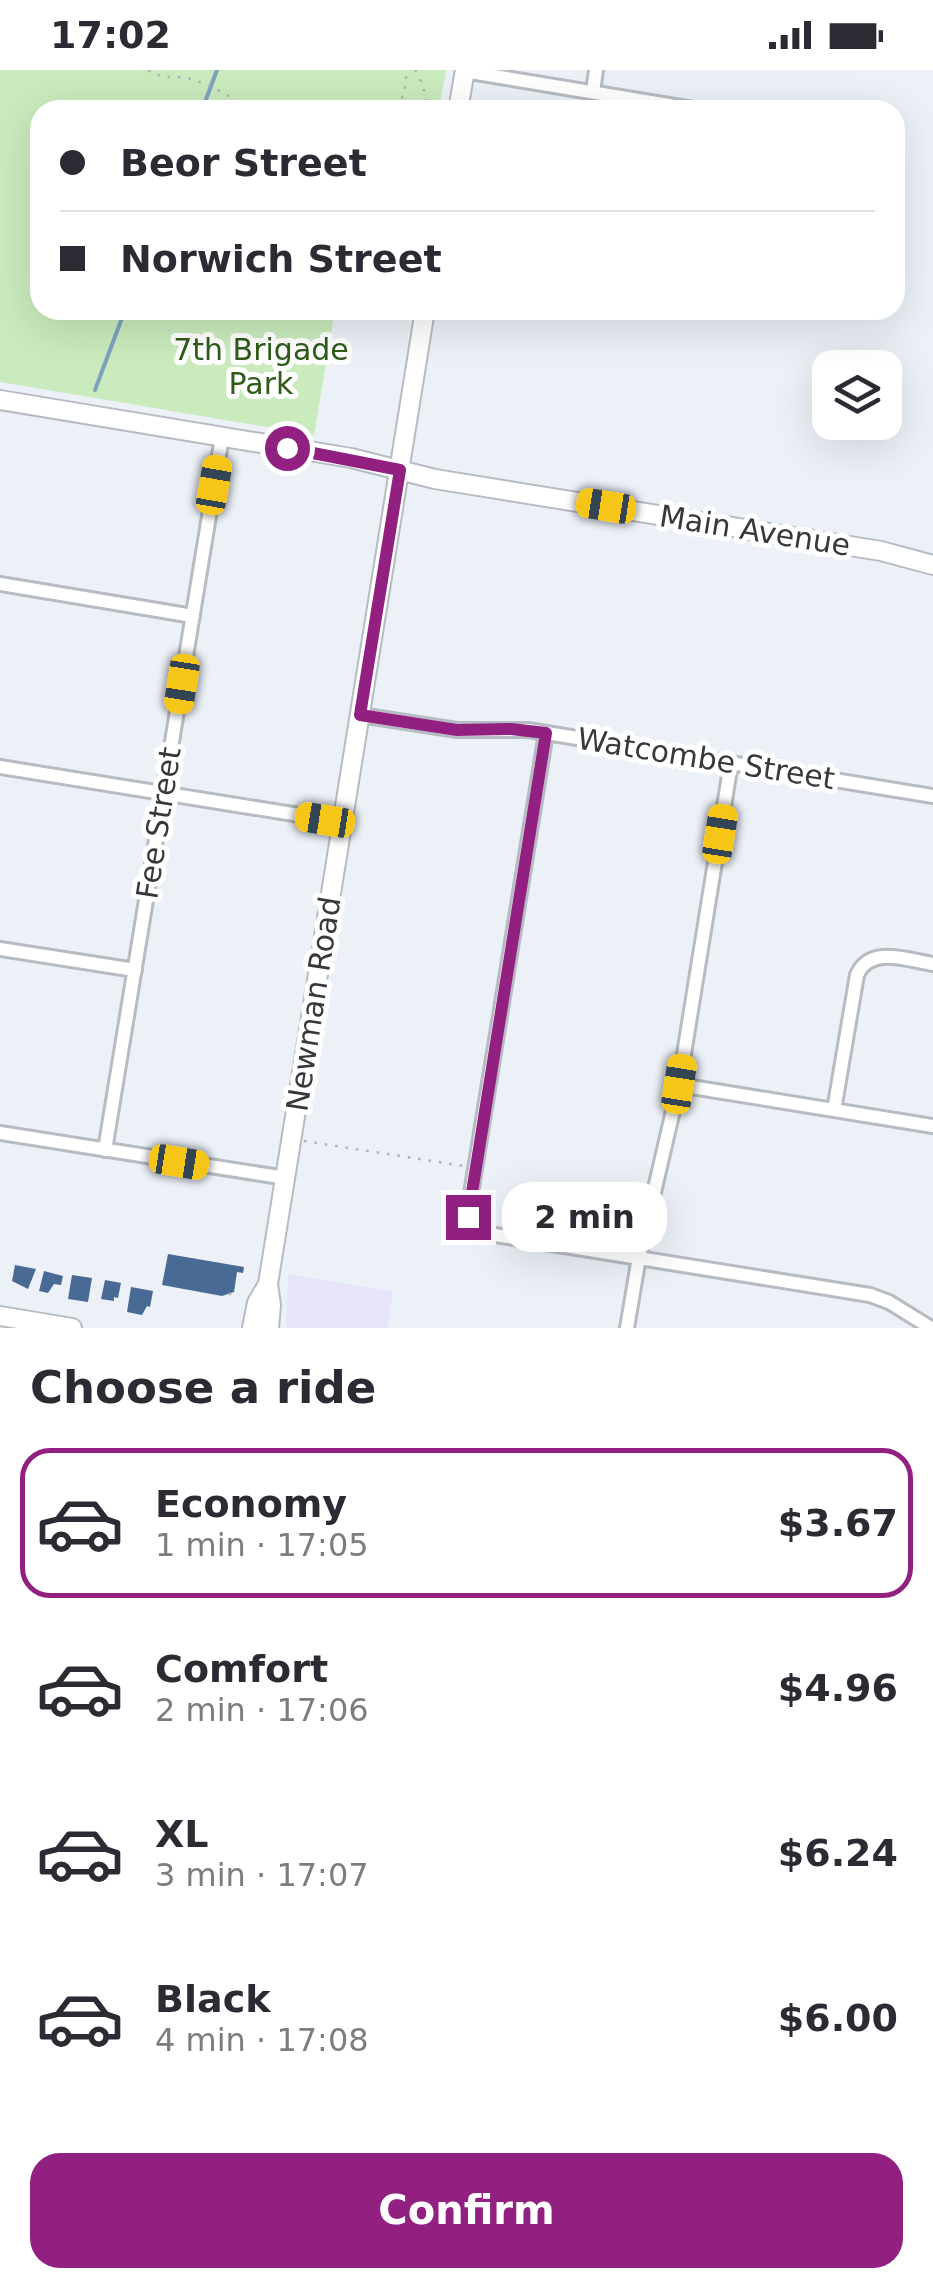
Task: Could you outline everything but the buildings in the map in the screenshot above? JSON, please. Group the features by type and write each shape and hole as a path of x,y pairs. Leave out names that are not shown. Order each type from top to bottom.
{"main road":[{"path":"460,100 464,70"},
{"name":"Newman Road","path":"269,1328 268,1284 424,320"},
{"name":"Main Avenue","path":"0,400 222,437 435,479 882,551 933,565"},
{"name":"Newman Road","path":"252,1328 257,1303 268,1284"},
{"path":"0,1316 72,1328"}],"street":[{"path":"464,70 640,100"},
{"path":"593,92 596,70"},
{"name":"Fee Street","path":"105,1150 222,437"},
{"path":"0,584 193,616"},
{"name":"Watcombe Street","path":"360,715 457,730 546,733 933,796"},
{"path":"546,733 468,1212 472,1226 489,1234 870,1294 931,1328"},
{"path":"627,1328 639,1257 679,1084 731,763"},
{"path":"0,767 343,822"},
{"path":"0,948 136,970"},
{"path":"834,1110 856,975 863,962 877,956 933,964"},
{"path":"679,1084 933,1126"},
{"path":"0,1133 286,1178"}],"path":[{"path":"148,70 164,80 186,78 234,100"},
{"path":"398,100 404,96 406,70"},
{"path":"415,70 425,100"},
{"path":"292,1138 476,1168"}],"shaded area":[{"path":"288,1274 393,1292 387,1328 286,1328"}],"green space":[{"name":"7th Brigade Park","path":"0,70 446,70 441,100 30,100 30,320 333,320 314,435 0,382"}],"waterway":[{"path":"206,100 217,70"},
{"path":"95,390 121,320"}],"route":[{"path":"287,448 400,470 360,715 457,730 546,733 468,1217"}]}
